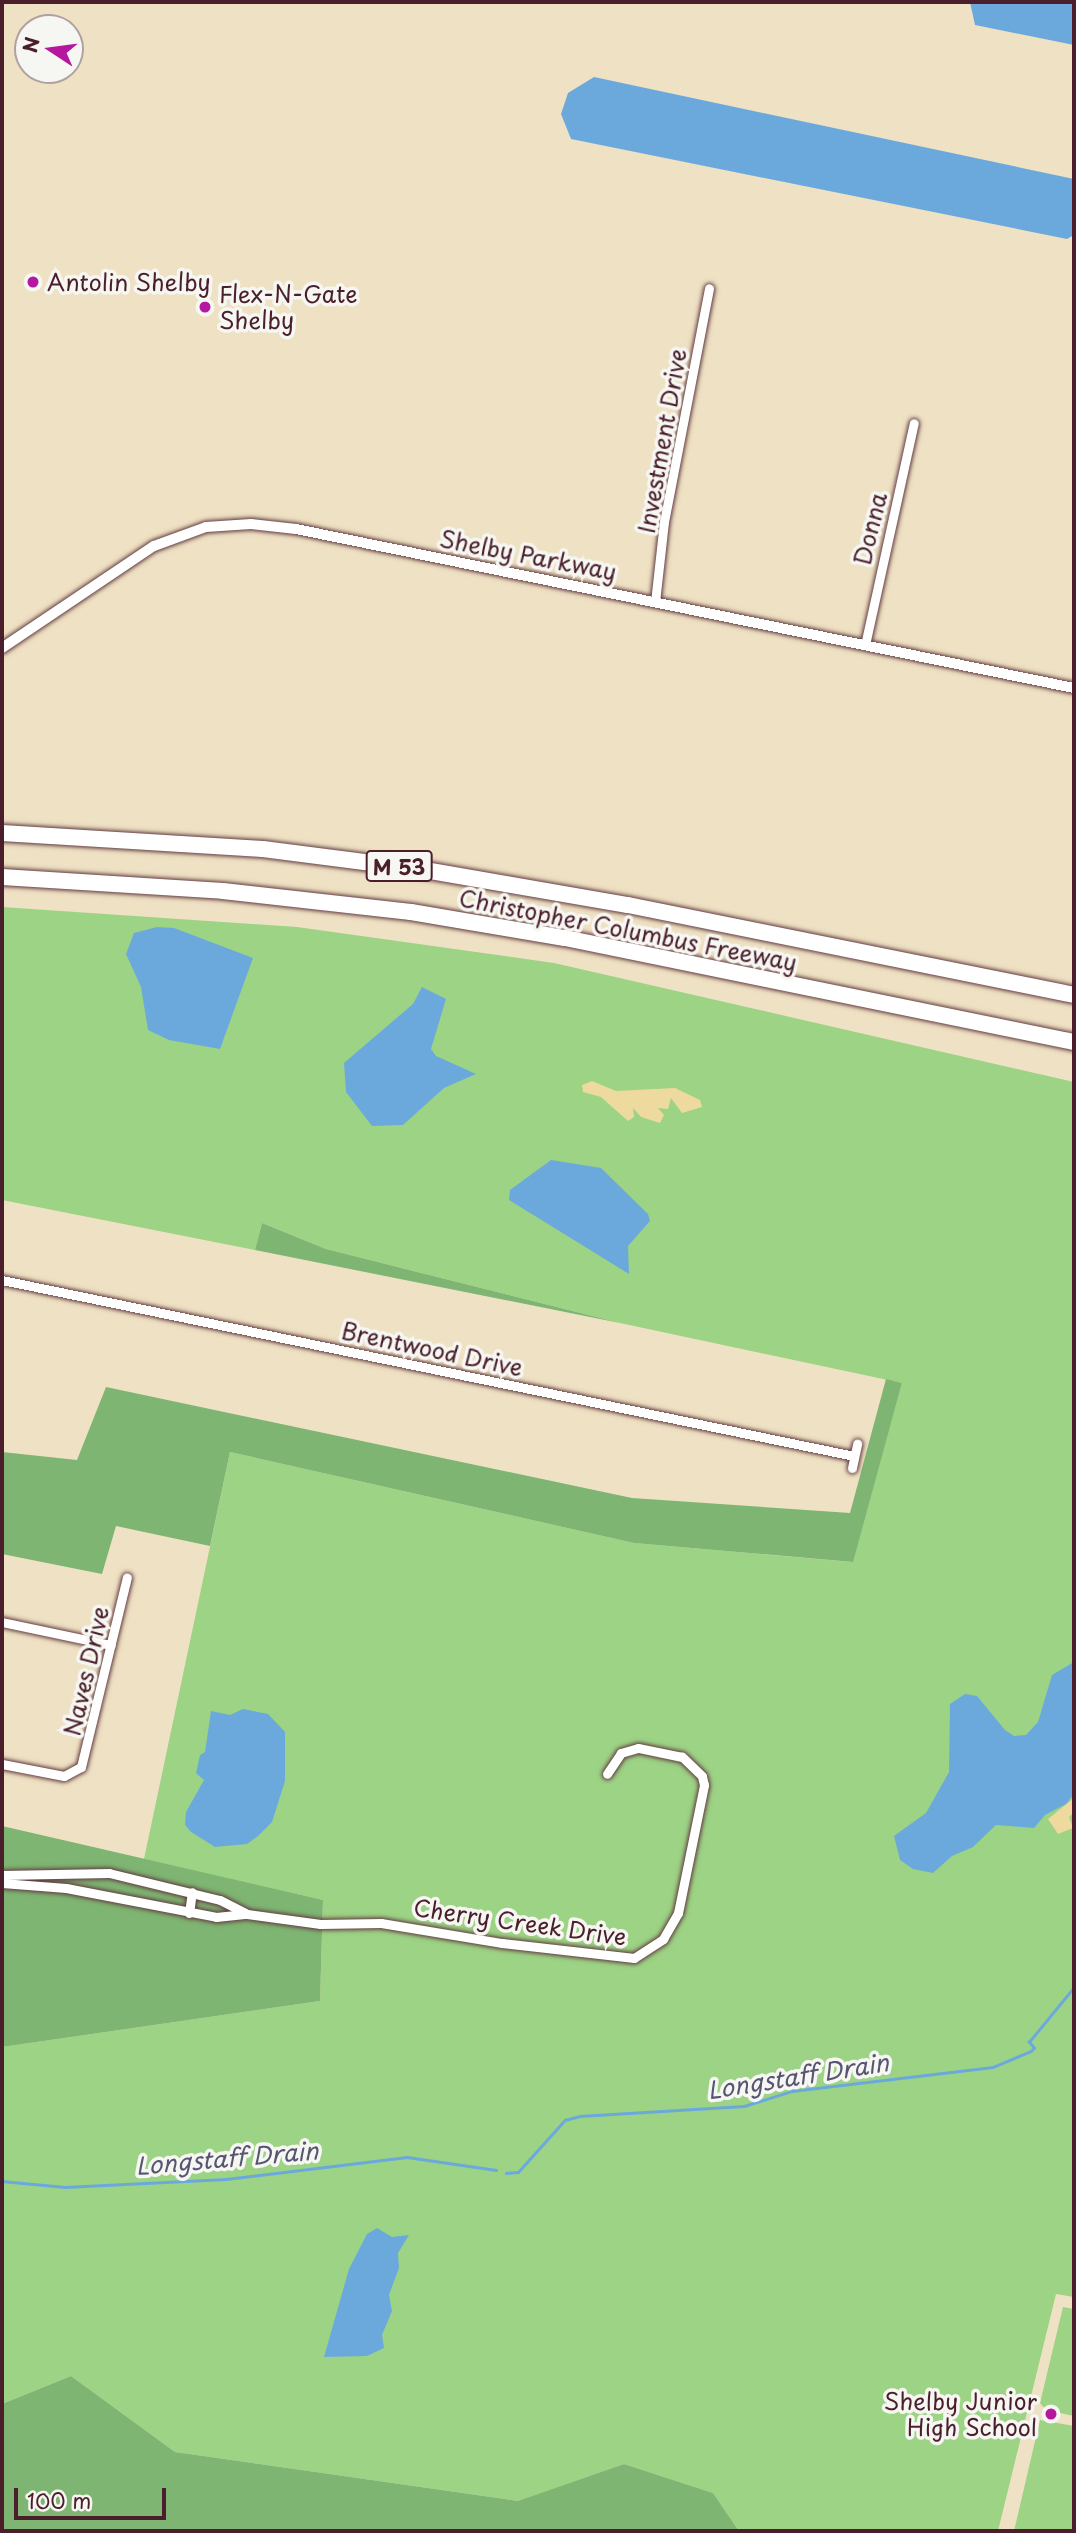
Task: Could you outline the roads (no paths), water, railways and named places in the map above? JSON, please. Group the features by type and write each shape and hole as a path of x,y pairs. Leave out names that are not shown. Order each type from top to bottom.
{"highway":[{"name":"Christopher Columbus Freeway","path":"2,833 263,849 407,868 628,905 1074,995"},
{"name":"Christopher Columbus Freeway","path":"2,877 223,891 400,911 579,941 1074,1042"}],"street":[{"name":"Investment Drive","path":"655,602 664,522 709,288"},
{"name":"Donna","path":"865,645 914,423"},
{"name":"Shelby Parkway","path":"2,648 154,545 192,531 237,524 296,529 1074,688"},
{"name":"Brentwood Drive","path":"2,1280 854,1456"},
{"path":"852,1468 858,1444"},
{"name":"Naves Drive","path":"2,1764 59,1776 76,1772 88,1749 127,1577"},
{"path":"2,1622 111,1644"},
{"name":"Cherry Creek Drive","path":"3,1879 66,1888 189,1913 247,1914 320,1924 381,1923 620,1959 640,1956 663,1940 678,1913 704,1800 702,1776 682,1757 638,1748 621,1753 607,1774"},
{"name":"Cherry Creek Drive","path":"3,1879 109,1873 192,1892 247,1914"},
{"path":"189,1913 192,1892"}],"water":[{"path":"970,2 1074,2 1074,45 975,25"},
{"path":"594,77 1074,179 1074,235 1067,239 571,139 561,114 568,93"},
{"path":"157,927 174,928 253,958 220,1049 169,1040 148,1030 141,987 126,954 134,933"},
{"path":"422,987 446,999 431,1049 436,1056 476,1074 444,1088 403,1125 372,1126 346,1092 344,1063 413,1004"},
{"path":"551,1160 601,1168 648,1214 650,1221 628,1246 629,1274 509,1200 510,1190"},
{"path":"1074,1662 1074,1794 1066,1804 1045,1815 1034,1828 996,1825 973,1847 952,1856 933,1873 913,1869 900,1860 894,1836 926,1813 949,1772 950,1704 965,1694 977,1696 1005,1730 1014,1736 1026,1735 1038,1722 1052,1675"},
{"path":"243,1709 268,1714 285,1732 285,1781 272,1822 258,1836 247,1844 215,1847 185,1825 186,1812 204,1780 196,1773 200,1755 205,1752 211,1711 230,1715"},
{"path":"377,2228 392,2237 409,2235 398,2253 399,2268 389,2295 392,2311 382,2335 384,2348 367,2356 324,2357 349,2269 367,2234"}],"waterway":[{"name":"Longstaff Drain","path":"506,2173 518,2172 565,2120 580,2116 744,2106 792,2091 993,2067 1031,2051 1034,2048 1029,2042 1074,1987"},
{"name":"Longstaff Drain","path":"2,2181 65,2187 226,2179 407,2157 496,2170"}],"place":[{"name":"Antolin Shelby","path":"33,282"},
{"name":"Flex-N-Gate Shelby","path":"205,307"},
{"name":"Shelby Junior High School","path":"1051,2414"}]}
